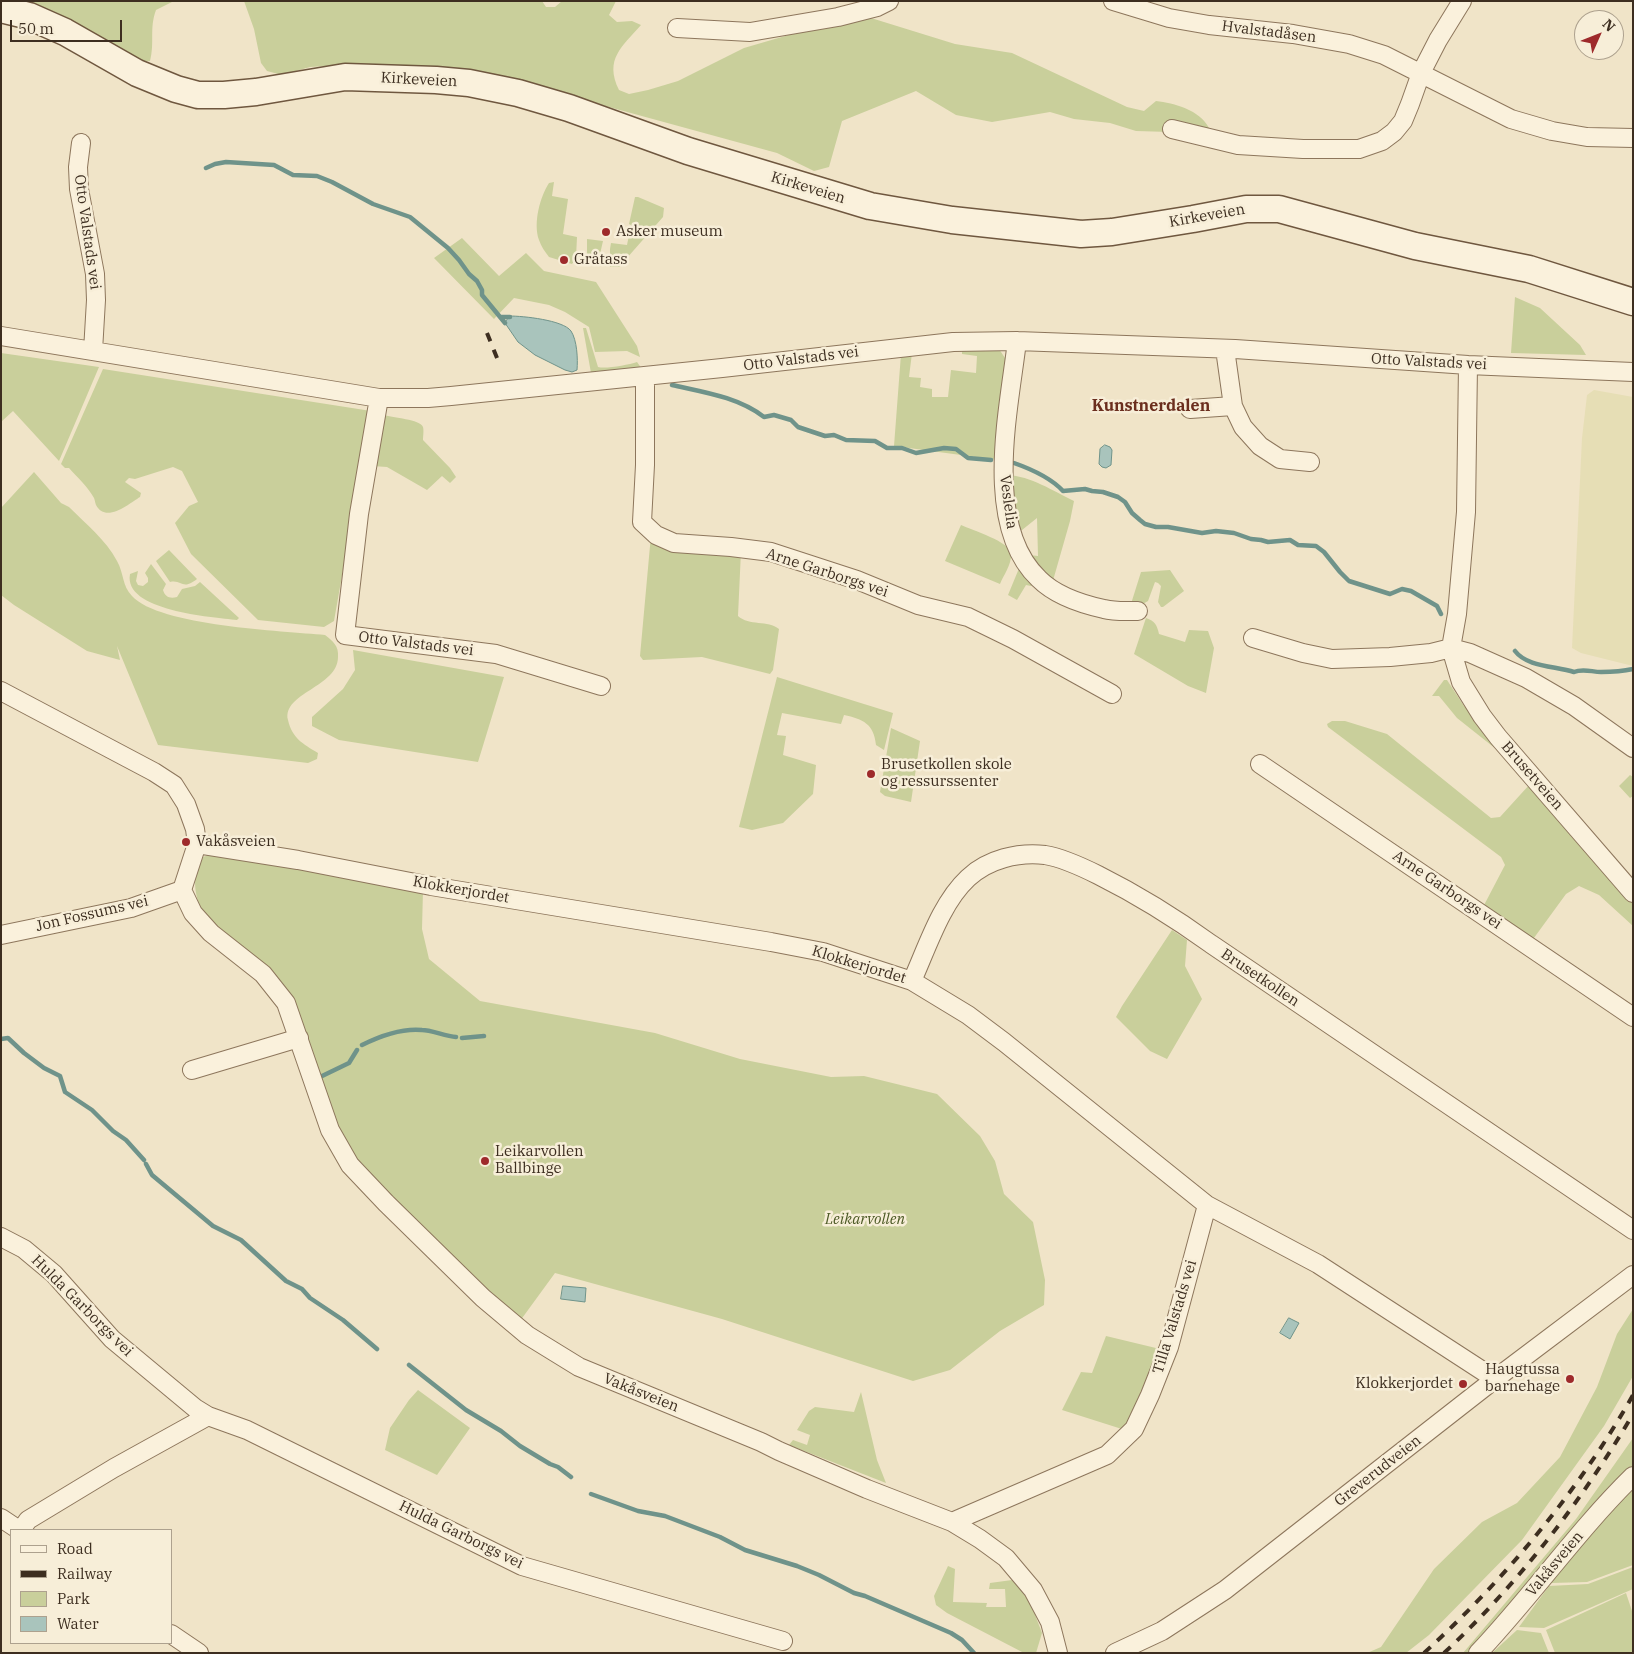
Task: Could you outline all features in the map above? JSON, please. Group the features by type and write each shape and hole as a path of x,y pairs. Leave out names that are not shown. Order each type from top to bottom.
{"main road":[{"name":"Kirkeveien","path":"1,9 29,16 65,32 137,73 176,89 198,95 256,92 344,77 469,83 518,93 560,105 688,151 831,195 885,209 952,220 1081,234 1148,226 1246,209 1279,209 1415,246 1529,269 1633,302"}],"street":[{"path":"677,28 750,32 838,17 877,7 889,1"},
{"name":"Hvalstadåsen","path":"1113,1 1169,18 1209,25 1293,34 1349,44 1384,56 1421,73 1511,120 1561,133 1633,138"},
{"path":"1172,129 1238,145 1303,149 1359,148 1382,140 1394,132 1403,121 1421,73 1438,40 1462,1"},
{"name":"Otto Valstads vei","path":"81,143 78,189 95,274 96,300 93,351"},
{"name":"Otto Valstads vei","path":"1,336 379,398 428,398 953,342 1017,341 1225,349 1468,365 1633,372"},
{"name":"Veslelia","path":"1017,341 1004,455 1004,490 1009,526 1020,555 1039,580 1064,596 1106,610 1138,611"},
{"path":"1225,349 1233,406 1243,427 1260,446 1280,459 1310,462"},
{"name":"Brusetveien","path":"1468,365 1466,512 1457,614 1451,648 1461,682 1482,716 1515,758 1633,893"},
{"name":"Arne Garborgs vei","path":"645,376 646,465 642,522 656,535 674,543 771,552 857,580 918,605 968,617 1013,639 1112,694"},
{"name":"Otto Valstads vei","path":"379,398 359,514 345,635 496,654 601,686"},
{"path":"1190,409 1233,406"},
{"path":"1253,638 1310,655 1332,659 1390,657 1431,653 1451,648 1526,678 1574,706 1633,748"},
{"path":"1,691 154,772 174,785 186,804 195,830 197,844 182,890"},
{"name":"Arne Garborgs vei","path":"1260,764 1633,1017"},
{"name":"Klokkerjordet","path":"197,844 298,860 439,887 764,940 823,952 912,980 968,1015 1004,1042 1207,1205 1318,1264 1495,1379"},
{"name":"Brusetkollen","path":"912,980 945,909 955,892 968,877 982,867 1002,858 1029,854 1046,855 1077,865 1119,886 1179,921 1633,1230"},
{"name":"Jon Fossums vei","path":"1,935 131,908 182,890"},
{"name":"Vakåsveien","path":"182,890 193,913 210,933 263,974 286,1003 330,1130 350,1165 396,1214 483,1298 527,1335 579,1367 858,1485 952,1522 980,1539 1006,1558 1033,1590 1050,1622 1058,1653"},
{"path":"192,1070 299,1038"},
{"name":"Tilla Valstads vei","path":"952,1522 1107,1455 1134,1429 1169,1347 1207,1205"},
{"name":"Hulda Garborgs vei","path":"1,1237 24,1249 54,1274 112,1339 188,1403 208,1416 247,1430 522,1566 783,1641"},
{"name":"Greverudveien","path":"1115,1653 1162,1631 1225,1590 1495,1379 1633,1275"},
{"path":"21,1529 28,1520 114,1468 208,1416"},
{"name":"Vakåsveien","path":"1478,1653 1612,1497 1633,1476"},
{"path":"1,1518 18,1529"},
{"path":"172,1635 199,1653"}],"shaded area":[{"path":"1594,390 1633,397 1633,666 1581,653 1572,648 1582,438 1587,395"}],"green space":[{"path":"15,1 174,1 156,10 150,61 140,62"},
{"path":"244,1 542,1 546,7 555,7 562,1 616,1 609,15 617,22 632,21 641,25 622,47 614,62 613,70 619,90 629,94 678,81 744,48 847,18 871,18 955,44 1012,53 1127,107 1144,111 1156,101 1186,108 1199,116 1209,128 1204,133 1136,131 1110,123 1074,119 1050,112 992,122 956,115 916,91 842,121 829,167 814,171 777,153 514,81 462,71 358,64 310,67 282,75 267,71 261,63 254,29"},
{"path":"554,182 552,196 568,199 563,234 577,237 576,258 572,264 549,257 537,233 540,203 549,183"},
{"path":"635,197 664,208 663,217 619,267 610,267 611,243 627,245"},
{"path":"462,238 499,276 526,253 544,271 596,282 637,346 640,357 627,351 595,352 589,327 565,312 549,305 514,298 494,319 434,258"},
{"path":"587,239 603,241 598,263 587,261"},
{"path":"1515,297 1540,308 1580,345 1586,355 1511,353"},
{"path":"583,328 586,328 598,367 637,362 642,369 591,373"},
{"path":"999,349 1007,361 998,460 894,446 901,354 912,353 909,377 921,378 920,387 932,389 932,397 948,397 951,370 976,373 977,356 962,354 962,350"},
{"path":"1,353 99,367 59,461 13,411 1,422"},
{"path":"103,369 371,411 334,621 324,627 258,620 191,554 175,523 189,506 198,502 182,471 173,467 135,479 129,478 125,482 141,493 140,497 112,512 106,513 100,510 86,486 69,468 65,468 61,464"},
{"path":"384,415 412,420 421,424 423,427 423,440 450,468 456,477 450,483 442,476 427,490 387,467 372,466"},
{"path":"34,472 61,503 69,507 101,539 117,561 129,592 146,606 168,614 223,625 325,635 333,642 338,653 336,667 321,683 293,703 288,711 288,720 295,736 318,753 317,759 308,763 158,745 117,646 120,660 87,651 1,595 1,508"},
{"path":"1007,475 1033,481 1074,501 1052,584 1029,555 1038,556 1037,518 1018,531"},
{"path":"961,525 998,541 1009,550 1011,554 1010,562 1000,584 945,561"},
{"path":"651,535 741,551 738,616 748,621 775,626 779,629 773,670 770,674 702,657 643,660 640,656"},
{"path":"169,550 197,579 188,584 170,582 156,561"},
{"path":"151,564 166,584 163,590 168,597 177,597 182,589 195,586 200,582 239,618 237,620 209,617 172,610 154,604 140,596 132,586 130,574 138,571 136,581 138,585 143,586 148,582 145,573"},
{"path":"1020,566 1033,584 1031,586 1026,585 1017,600 1008,595"},
{"path":"1170,570 1184,591 1161,607 1158,602 1161,586 1155,582 1148,601 1141,605 1130,607 1141,572"},
{"path":"1146,618 1152,620 1159,634 1185,642 1189,630 1208,631 1214,648 1206,693 1188,686 1134,654"},
{"path":"353,650 504,677 478,762 339,740 312,726 312,717 343,689 355,670"},
{"path":"777,677 893,713 884,750 876,745 870,727 857,718 844,715 841,724 782,713 777,735 786,736 783,755 816,765 813,794 783,823 752,830 739,827"},
{"path":"1444,680 1447,680 1464,706 1469,709 1500,750 1496,749 1457,718 1439,696 1432,696"},
{"path":"1332,721 1345,721 1387,734 1491,818 1500,817 1530,784 1633,904 1633,926 1599,895 1579,886 1566,894 1531,942 1482,909 1505,865 1501,857 1328,727 1327,724"},
{"path":"891,728 920,741 911,802 885,796 880,792"},
{"path":"1630,775 1633,777 1633,796 1630,798 1619,786"},
{"name":"Leikarvollen","path":"213,853 423,890 422,929 429,959 480,1001 655,1033 740,1059 831,1077 864,1076 937,1094 980,1136 995,1161 1004,1194 1033,1222 1045,1280 1044,1305 1000,1331 950,1370 913,1381 722,1319 555,1273 520,1321 397,1205 347,1148 332,1117 295,1004 200,909 195,888 197,871 203,857"},
{"path":"1172,930 1187,940 1185,966 1202,999 1167,1059 1150,1051 1116,1017"},
{"path":"1633,1309 1633,1376 1604,1426 1522,1540 1429,1635 1406,1653 1367,1653 1381,1647 1434,1569 1482,1522 1517,1503 1560,1457 1597,1387 1617,1334"},
{"path":"1106,1336 1160,1349 1131,1423 1125,1430 1062,1410 1081,1372 1092,1373"},
{"path":"418,1390 470,1428 437,1475 385,1450 390,1428"},
{"path":"861,1392 877,1460 886,1483 789,1445 793,1440 807,1445 810,1435 797,1430 809,1411 815,1407 854,1412"},
{"path":"1633,1438 1633,1470 1493,1629 1468,1653 1463,1653 1576,1519"},
{"path":"1633,1484 1633,1565 1587,1582 1551,1583"},
{"path":"948,1566 955,1569 953,1602 987,1603 986,1607 1006,1607 1005,1589 989,1589 990,1583 1012,1580 1020,1585 1029,1599 1042,1633 1036,1653 1024,1653 947,1613 936,1605 934,1596"},
{"path":"1633,1567 1633,1589 1544,1628 1519,1627 1549,1586 1588,1584"},
{"path":"1626,1593 1633,1614 1633,1653 1555,1653 1546,1630"},
{"path":"1517,1630 1541,1633 1549,1653 1492,1653"}],"water":[{"path":"510,316 542,319 567,327 575,339 577,370 572,372 565,370 535,355 518,342 505,323"},
{"path":"1105,445 1112,450 1111,465 1106,468 1099,464 1100,449"},
{"path":"563,1286 586,1288 585,1302 561,1299"},
{"path":"1289,1318 1299,1323 1290,1339 1280,1333"}],"waterway":[{"path":"206,168 226,162 274,165 293,175 317,176 373,204 410,217 448,248 459,260 469,274 477,281 482,290 482,295 505,323"},
{"path":"500,317 510,317"},
{"path":"672,385 732,400 764,417 774,415 791,420 798,427 825,436 834,435 846,440 875,441 887,448 902,448 916,453 944,448 956,449 968,458 991,460"},
{"path":"1014,463 1040,474 1063,491 1085,489 1118,497 1145,524 1202,533 1216,531 1234,533 1268,542 1290,540 1298,545 1316,546 1324,552 1349,581 1390,594 1402,589 1411,591 1437,606 1441,614"},
{"path":"1515,651 1520,656 1534,663 1574,672 1584,670 1609,672 1633,669"},
{"path":"362,1045 383,1036 406,1030 426,1030 456,1037"},
{"path":"462,1038 484,1036"},
{"path":"1,1039 8,1038 44,1068 60,1076 65,1092 92,1110 113,1131 126,1140 144,1160"},
{"path":"320,1077 349,1063 357,1050"},
{"path":"146,1164 152,1175 213,1226 241,1240 286,1281 302,1289 310,1298 343,1320 377,1349"},
{"path":"409,1365 466,1410 571,1477"},
{"path":"591,1494 638,1511 665,1516 720,1537 745,1550 819,1575 854,1593 951,1633 962,1640 974,1653"}],"railway":[{"path":"487,333 499,363"},
{"path":"1424,1653 1484,1595 1539,1532 1589,1466 1633,1395"},
{"path":"1444,1653 1498,1599 1547,1540 1592,1478 1633,1414"}],"place":[{"name":"Asker museum","path":"606,232"},
{"name":"Gråtass","path":"564,260"},
{"name":"Brusetkollen skole og ressurssenter","path":"871,774"},
{"name":"Vakåsveien","path":"186,842"},
{"name":"Leikarvollen Ballbinge","path":"485,1161"},
{"name":"Haugtussa barnehage","path":"1570,1379"},
{"name":"Klokkerjordet","path":"1463,1384"}],"district":[{"name":"Kunstnerdalen","path":"1151,406"}]}
